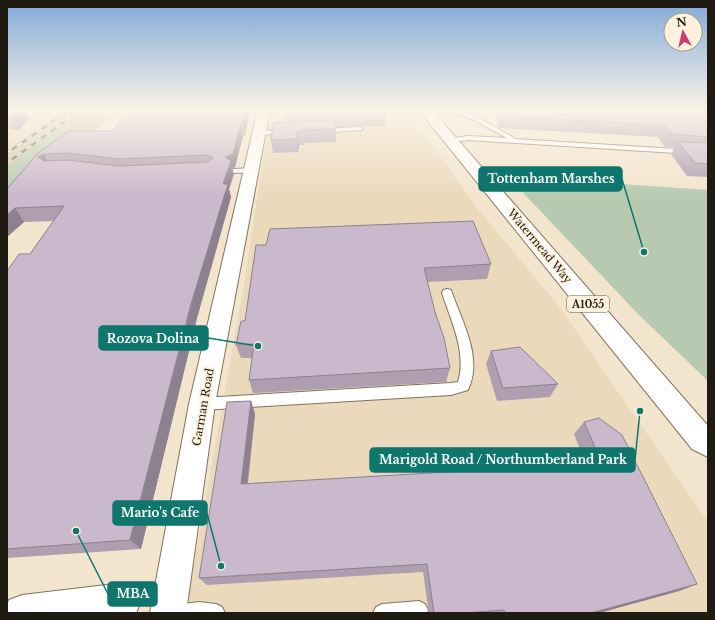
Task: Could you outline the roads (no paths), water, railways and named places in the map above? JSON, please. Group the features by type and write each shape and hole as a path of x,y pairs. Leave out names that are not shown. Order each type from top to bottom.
{"street":[{"name":"Garman Road","path":"168,613 202,404 243,171 257,138"},
{"name":"Watermead Way","path":"449,140 706,446"},
{"path":"22,613 123,601"}],"lane":[{"path":"449,140 468,138 708,153"},
{"path":"511,138 516,141"},
{"path":"202,404 451,389 463,386 466,379 467,354 448,293"},
{"path":"382,613 419,610"},
{"path":"182,613 199,611 216,613"}],"railway":[{"path":"7,153 29,138"},
{"path":"7,163 42,138"}],"place":[{"name":"Tottenham Marshes","path":"644,252"},
{"name":"Rozova Dolina","path":"258,346"},
{"name":"Marigold Road / Northumberland Park","path":"640,411"},
{"name":"MBA","path":"76,531"},
{"name":"Mario's Cafe","path":"221,566"}]}
